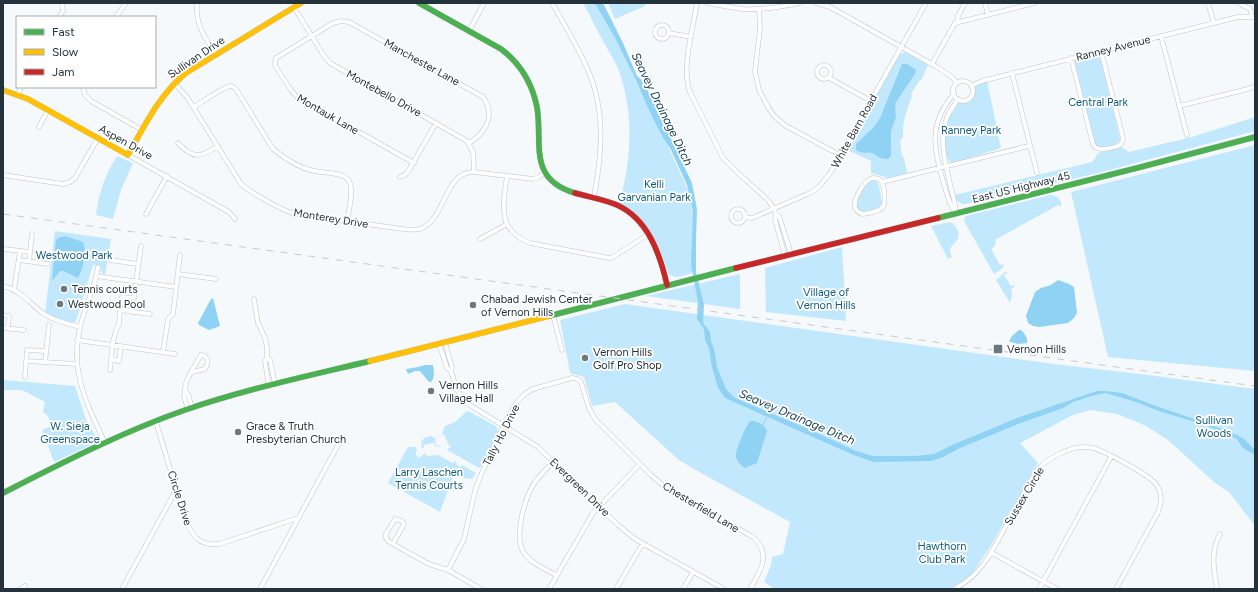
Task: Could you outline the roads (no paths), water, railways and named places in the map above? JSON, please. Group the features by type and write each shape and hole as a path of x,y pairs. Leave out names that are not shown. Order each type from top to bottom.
{"main road":[{"name":"Sullivan Drive","path":"128,155 161,98 174,83 186,73 301,3"},
{"path":"419,3 508,54 523,69 535,100 537,115 537,145 539,157 545,172 565,190 578,195 605,200 615,204 636,218 649,234 656,246 667,285"},
{"name":"Aspen Drive","path":"3,90 18,95 48,110 128,155"},
{"name":"East US Highway 45","path":"3,493 131,431 213,401 1255,137"}],"street":[{"path":"117,16 126,3"},
{"path":"197,3 196,13 199,27 216,55"},
{"path":"469,31 484,3"},
{"path":"552,3 587,68 596,94 600,112 602,143 594,197"},
{"path":"697,3 686,73 690,92 723,158 768,200 774,208 776,215 779,216 788,255"},
{"path":"707,3 743,9 781,7 800,3"},
{"path":"816,3 830,7 932,64 957,83"},
{"name":"White Barn Road","path":"745,217 752,218 810,193 819,187 831,172 926,3"},
{"path":"957,22 958,16 965,3"},
{"path":"985,3 988,15"},
{"path":"932,64 955,23 1035,3"},
{"path":"1208,3 1214,23"},
{"path":"1239,3 1250,9 1253,16"},
{"path":"60,16 64,4"},
{"name":"Montebello Drive","path":"294,7 322,53 330,63 463,138 469,143"},
{"path":"760,9 760,29 755,71 759,90 768,107 774,116 786,126 840,155"},
{"name":"Ranney Avenue","path":"971,86 982,81 1071,58 1238,17 1253,16"},
{"name":"Manchester Lane","path":"311,35 335,22 349,22 479,94 486,102 489,115 487,123 480,135 469,143"},
{"path":"669,33 691,37"},
{"name":"Montauk Lane","path":"311,35 278,55 275,60 276,67 293,93 302,101 414,163"},
{"path":"1161,36 1187,135"},
{"path":"1071,58 1093,144 1095,148 1102,150 1121,144 1123,138 1101,51"},
{"path":"1012,73 1036,173"},
{"path":"829,78 871,101"},
{"path":"954,94 958,99 965,100 971,96 973,89 966,81 960,81 954,86 954,94 942,110 934,136 939,168 950,205 955,213"},
{"name":"Monterey Drive","path":"174,83 194,107 241,184 249,190 292,213 411,230 419,229 426,226 433,220 458,177 464,173 474,172"},
{"path":"194,107 230,86 236,89 273,149 306,169 341,175 347,178 352,188 347,221"},
{"path":"1179,106 1255,86"},
{"path":"18,95 21,88"},
{"path":"83,88 85,95 92,101 142,130"},
{"path":"955,213 955,204 943,140 944,128 948,116 958,99"},
{"path":"38,127 48,110"},
{"path":"400,177 407,173 414,163 436,123"},
{"path":"3,175 63,184 70,182 75,178 98,138"},
{"path":"178,143 188,153 196,155 201,155 218,146"},
{"path":"469,143 473,152 474,172 533,179 539,177 545,172"},
{"path":"882,182 886,201 885,205 882,208 864,214 859,213 854,204 864,183 868,179 878,179 882,182 1029,146"},
{"name":"Aspen Drive","path":"128,155 229,212 235,219"},
{"path":"146,214 167,176"},
{"path":"507,176 503,211 507,224 514,235 524,241 609,258 613,257 649,234"},
{"path":"480,239 507,224"},
{"path":"28,261 32,234"},
{"path":"132,312 141,246"},
{"path":"3,249 30,252"},
{"path":"14,290 20,251"},
{"path":"163,352 168,319 173,314 180,254"},
{"path":"19,260 48,264"},
{"path":"110,260 138,264"},
{"path":"98,267 77,340 77,364 80,385 84,398 105,443"},
{"path":"178,274 216,279"},
{"path":"96,276 176,287"},
{"path":"3,286 22,294 40,311 50,317 66,324 80,327"},
{"path":"110,370 113,345 116,330 119,324 122,297 134,298"},
{"path":"254,299 258,323 265,338 267,357 270,360 272,385"},
{"path":"120,310 150,314"},
{"path":"3,315 8,316 5,328 24,330"},
{"path":"553,315 562,350"},
{"path":"45,363 49,325"},
{"path":"77,340 175,354"},
{"name":"Evergreen Drive","path":"442,344 447,368 451,371 458,390 468,404 535,444 618,525 642,543 724,589"},
{"path":"111,359 119,361 121,346"},
{"path":"25,377 27,350 46,351"},
{"path":"190,409 184,396 184,387 201,355 208,359 208,364 204,369 192,372"},
{"path":"26,361 77,364"},
{"name":"Tally Ho Drive","path":"448,570 464,538 477,484 516,403 526,393 533,389 572,378 578,379 581,382 593,417"},
{"name":"Chesterfield Lane","path":"593,417 665,487 756,540 762,551 763,562 762,568 750,589"},
{"name":"Circle Drive","path":"156,422 186,522 191,532 198,540 207,544 219,544 298,518"},
{"path":"260,589 338,446"},
{"name":"Sussex Circle","path":"954,589 975,575 992,553 1035,474 1043,464 1059,455 1080,447 1100,450 1149,478 1156,484 1161,497 1158,512 1116,589"},
{"path":"1039,589 1111,457"},
{"path":"554,462 535,482 531,490 524,511 519,539 522,551 527,557 556,575"},
{"path":"549,589 590,517 598,506 640,464"},
{"path":"122,589 176,490"},
{"path":"393,544 404,524 399,519 394,520 386,534 386,539 393,544 429,564 448,570 481,589"},
{"path":"1216,589 1213,557 1215,545 1220,534"},
{"path":"616,589 642,543"},
{"path":"992,553 1057,589"},
{"path":"683,589 693,572"},
{"path":"20,589 25,586"}],"waterway":[{"name":"Seavey Drainage Ditch","path":"763,425 767,417"}],"railway":[{"path":"3,214 1255,386"}],"place":[{"name":"Tennis courts","path":"64,289"},
{"name":"Westwood Pool","path":"60,304"},
{"name":"Chabad Jewish Center of Vernon Hills","path":"473,305"},
{"name":"Vernon Hills","path":"998,349"},
{"name":"Vernon Hills Golf Pro Shop","path":"585,358"},
{"name":"Vernon Hills Village Hall","path":"431,391"},
{"name":"Grace & Truth Presbyterian Church","path":"238,432"}],"park label":[{"name":"Central Park","path":"1098,102"},
{"name":"Ranney Park","path":"971,130"},
{"name":"Kelli Garvanian Park","path":"654,190"},
{"name":"Westwood Park","path":"74,255"},
{"name":"Village of Vernon Hills","path":"826,298"},
{"name":"Sullivan Woods","path":"1214,426"},
{"name":"W. Sieja Greenspace","path":"70,432"},
{"name":"Larry Laschen Tennis Courts","path":"429,478"},
{"name":"Hawthorn Club Park","path":"942,552"}]}
